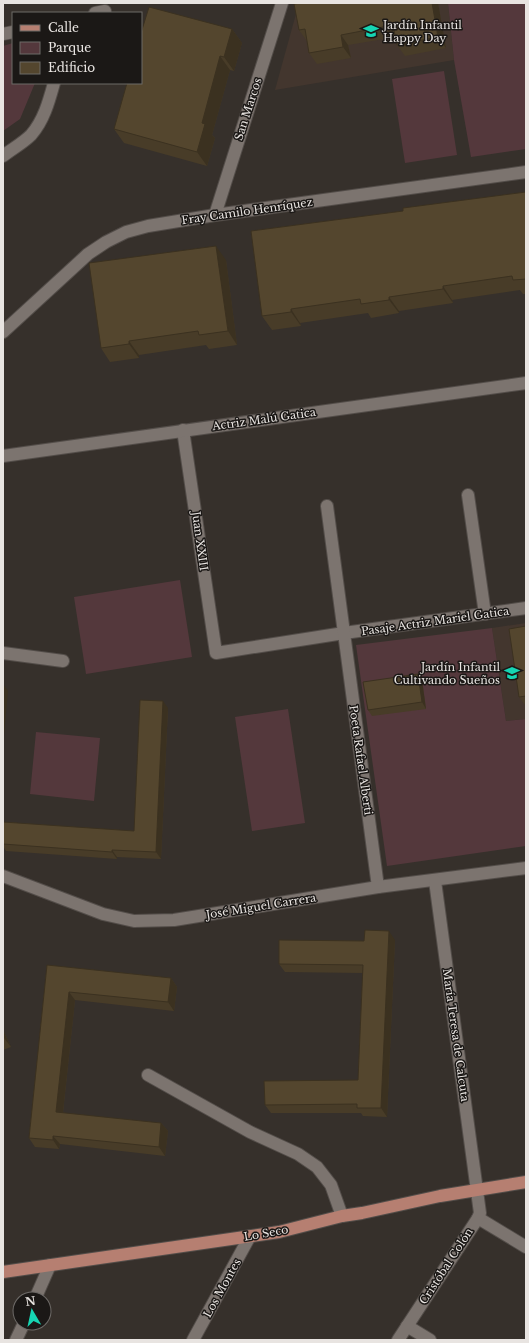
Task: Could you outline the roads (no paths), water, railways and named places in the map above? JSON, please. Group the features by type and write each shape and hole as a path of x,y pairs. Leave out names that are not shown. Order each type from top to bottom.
{"main road":[{"name":"Lo Seco","path":"3,1272 279,1232 342,1216 477,1189 526,1182"}],"street":[{"name":"San Marcos","path":"215,215 282,3"},
{"path":"3,156 30,135 40,122 45,113 54,84"},
{"name":"Fray Camilo Henríquez","path":"3,332 88,254 106,242 126,232 148,226 215,215 526,172"},
{"name":"Actriz Malú Gatica","path":"3,456 526,383"},
{"name":"Juan XXIII","path":"183,430 216,653"},
{"path":"468,495 485,614"},
{"path":"327,506 344,633"},
{"name":"Pasaje Actriz Mariel Gatica","path":"216,653 344,633 526,608"},
{"name":"Poeta Rafael Alberti","path":"344,633 378,888"},
{"path":"3,653 63,661"},
{"name":"José Miguel Carrera","path":"3,876 103,914 134,921 174,920 378,888 526,868"},
{"name":"María Teresa de Calcuta","path":"435,880 477,1189"},
{"path":"148,1075 250,1132 298,1154 317,1167 330,1185 342,1216"},
{"name":"Cristóbal Colón","path":"398,1340 478,1218 480,1205 477,1189"},
{"path":"478,1218 526,1247"},
{"name":"Los Montes","path":"193,1340 250,1236"},
{"path":"38,1291 50,1265"},
{"path":"407,1326 430,1340"}],"place":[{"name":"Jardín Infantil Happy Day","path":"371,31"},
{"name":"Jardín Infantil Cultivando Sueños","path":"512,673"}]}
